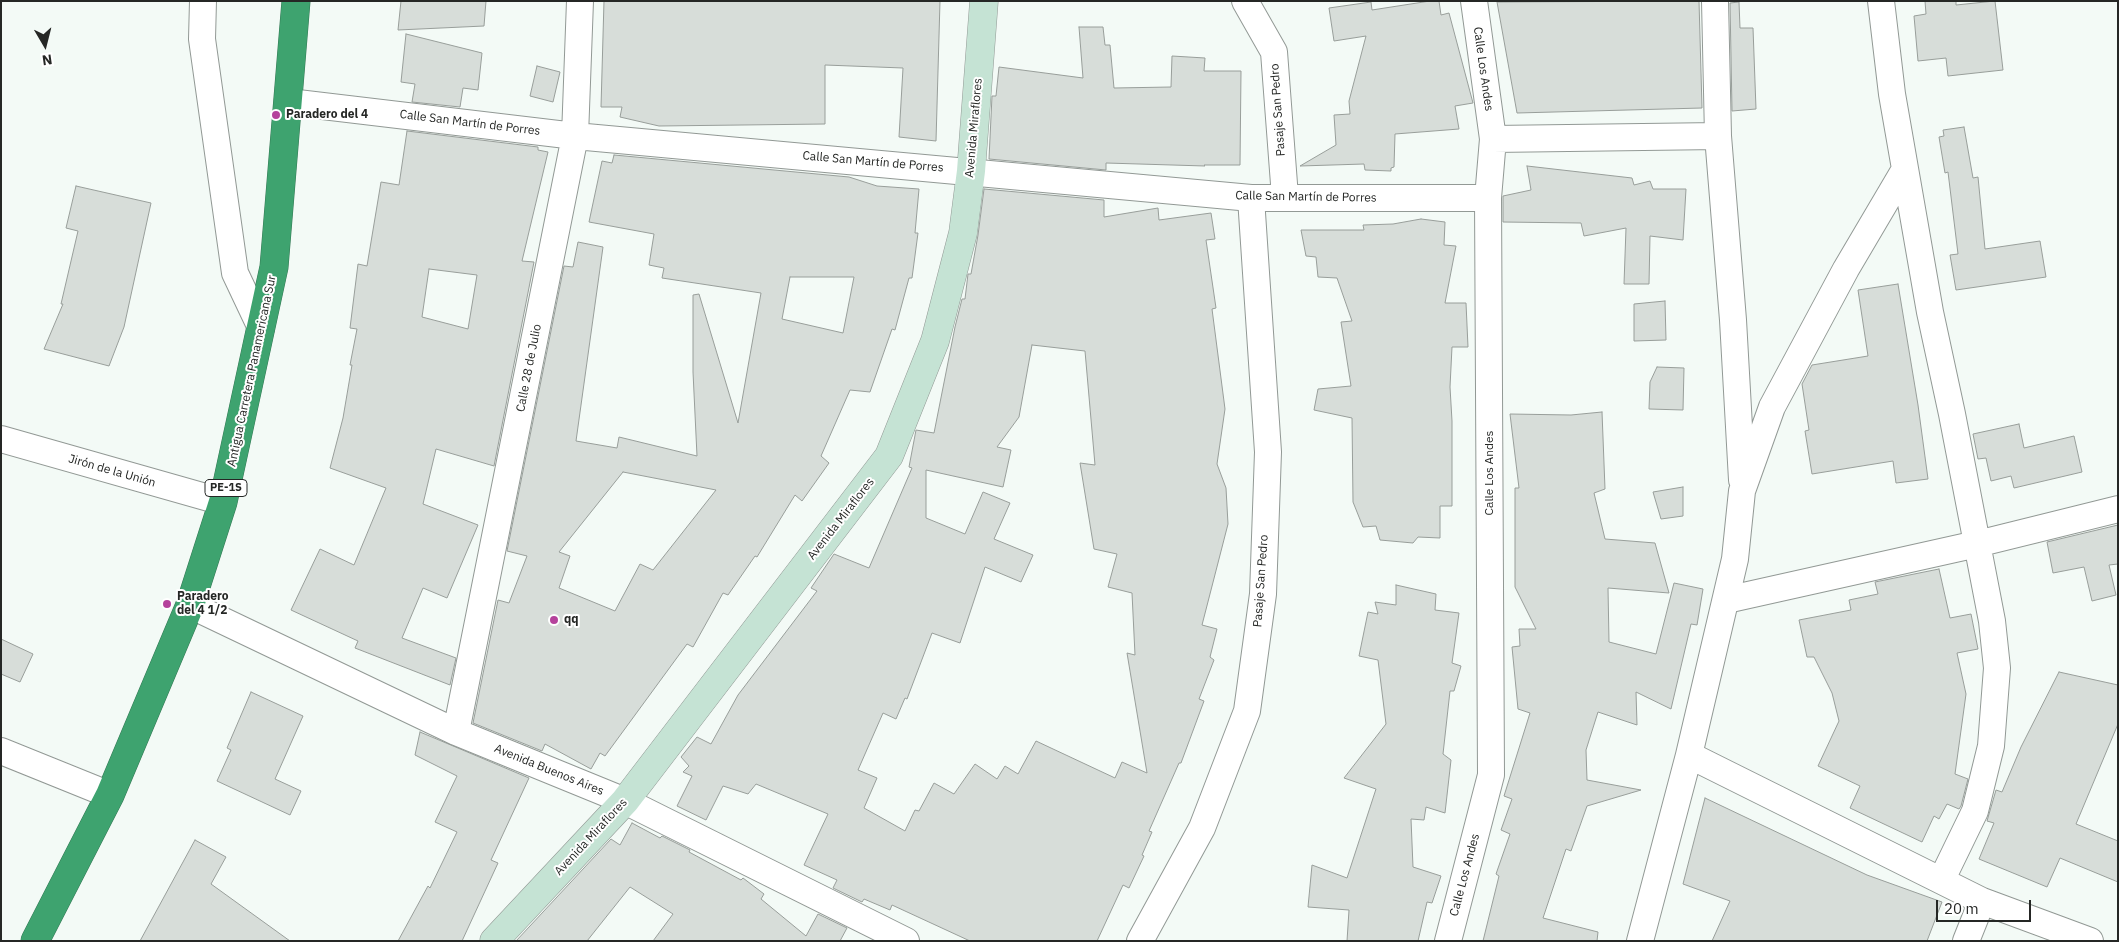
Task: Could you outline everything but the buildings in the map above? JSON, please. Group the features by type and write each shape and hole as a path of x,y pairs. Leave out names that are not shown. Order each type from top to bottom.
{"highway":[{"name":"Antigua Carretera Panamericana Sur","path":"35,941 110,795 190,605 223,502 274,267 296,1"}],"street":[{"path":"203,1 202,39 235,273 260,328"},
{"name":"Calle 28 de Julio","path":"456,732 575,136 580,1"},
{"name":"Avenida Miraflores","path":"494,941 625,801 889,456 935,341 963,233 972,171 984,1"},
{"name":"Pasaje San Pedro","path":"1245,1 1274,52 1285,197"},
{"name":"Calle Los Andes","path":"1448,941 1491,775 1488,198 1493,139 1474,1"},
{"path":"1640,941 1690,755 1736,559 1742,491 1733,320 1718,136 1715,1"},
{"path":"1881,1 1892,94 1905,169 1930,312 1992,621 1997,668 1991,746 1975,811 1942,879"},
{"name":"Calle San Martín de Porres","path":"289,102 575,136 1251,198 1488,198"},
{"path":"1493,139 1718,136"},
{"path":"1742,491 1772,407 1846,270 1905,169"},
{"name":"Pasaje San Pedro","path":"1140,941 1202,828 1247,711 1263,594 1268,452 1251,198"},
{"name":"Jirón de la Unión","path":"1,439 223,502"},
{"path":"1726,600 1977,544 2118,509"},
{"name":"Avenida Buenos Aires","path":"190,605 456,732 625,801 906,941"},
{"path":"1,751 110,795"},
{"path":"1690,755 1942,879 1982,901 2090,941"},
{"path":"1966,941 1982,901"}],"place":[{"name":"Paradero del 4","path":"276,115"},
{"name":"Paradero del 4 1/2","path":"167,604"},
{"name":"qq","path":"554,620"}]}
